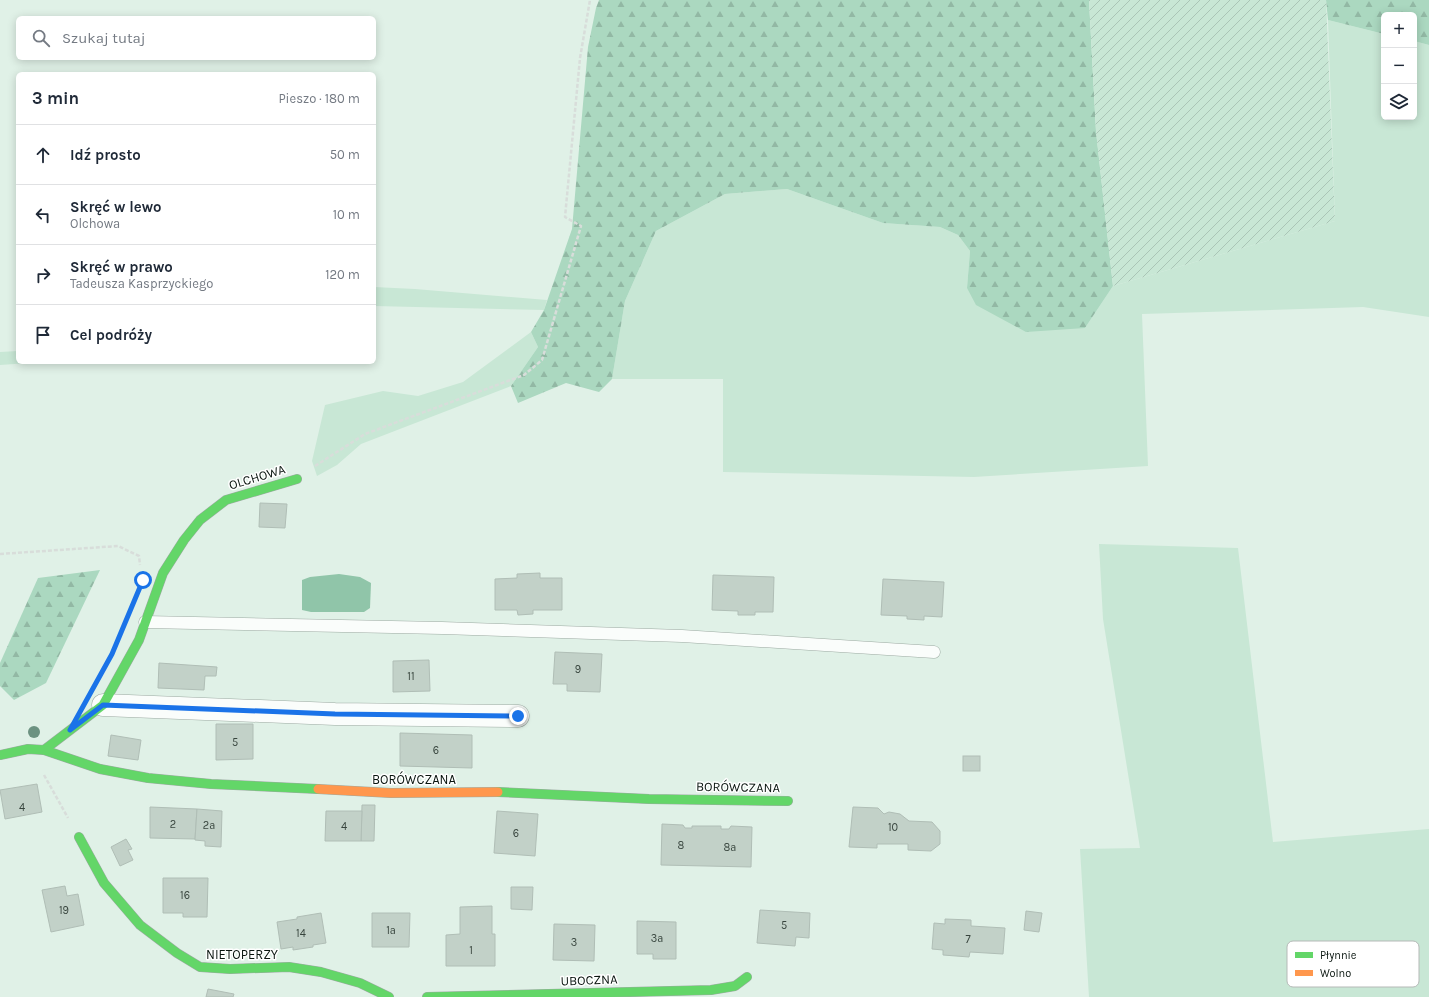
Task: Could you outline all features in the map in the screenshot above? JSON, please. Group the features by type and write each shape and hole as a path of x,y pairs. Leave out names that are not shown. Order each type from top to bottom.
{"street":[{"name":"OLCHOWA","path":"44,750 103,705 139,640 163,573 184,540 200,520 226,500 297,479"},
{"path":"103,705 335,714 518,716"},
{"path":"0,755 28,749 44,750"},
{"name":"BORÓWCZANA","path":"44,750 100,769 148,778 211,784 391,793 500,792 648,800 788,801"},
{"name":"NIETOPERZY","path":"79,837 104,883 140,925 177,953 200,967 230,969 289,967 321,972 360,983 389,997"},
{"name":"UBOCZNA","path":"427,997 711,990 735,986 747,977"}],"lane":[{"path":"145,622 450,628 682,636 934,652"}],"path":[{"path":"297,479 365,434 524,375 542,360 581,226 565,217 580,58 590,0"},
{"path":"0,554 118,546 139,556 142,572"},
{"path":"53,791 79,837"}],"shaded area":[{"path":"1089,0 1326,0 1335,221 1113,286 1096,131"},
{"path":"1328,20 1381,33 1381,120 1417,120 1417,42 1429,45 1429,317 1363,307 1142,314 1148,466 974,477 723,472 723,379 612,379 625,301 656,231 725,194 787,189 883,223 940,227 958,235 970,251 967,288 1085,328 1113,286 1335,221"},
{"path":"376,287 547,300 544,310 376,306"},
{"path":"531,332 538,347 511,386 361,444 337,465 317,476 312,461 325,405 383,391 418,396 463,382"},
{"path":"16,351 16,364 0,365 0,352"},
{"path":"1099,544 1238,548 1273,842 1429,829 1429,997 1089,997 1080,849 1140,848 1103,619"},
{"path":"339,574 360,577 371,583 370,608 364,612 311,612 302,610 302,580 310,577"}],"green space":[{"path":"599,0 1089,0 1096,131 1113,286 1085,328 1026,332 976,305 967,288 970,251 958,235 940,227 883,223 787,189 725,194 656,231 625,301 612,379 599,392 566,383 518,403 511,386 538,347 531,332 544,310 572,229 588,47"},
{"path":"1326,0 1429,0 1429,45 1417,42 1417,12 1381,12 1381,33 1328,20"},
{"path":"100,570 46,683 14,700 0,686 0,663 38,578"}],"building":[{"path":"260,503 287,504 285,528 259,527"},
{"path":"540,573 540,578 562,578 562,610 533,610 533,614 518,615 517,610 495,610 495,579 517,578 517,574"},
{"path":"713,575 774,577 773,612 755,612 755,615 738,615 738,611 712,610"},
{"path":"883,579 944,582 942,617 924,616 924,620 907,619 907,616 881,615"},
{"path":"555,652 602,654 600,692 567,691 567,684 553,684"},
{"path":"429,660 430,691 393,692 393,661"},
{"path":"159,663 217,667 216,676 205,676 204,690 158,688"},
{"path":"216,724 253,724 253,759 216,760"},
{"path":"400,733 472,735 472,768 400,766"},
{"path":"111,735 141,740 138,760 108,756"},
{"path":"963,756 980,756 980,771 963,771"},
{"path":"37,784 42,812 5,819 0,790"},
{"path":"362,805 375,805 374,841 361,841"},
{"path":"150,807 197,809 195,839 150,838"},
{"path":"853,807 878,808 884,814 889,812 900,814 909,821 932,822 940,831 940,844 931,851 908,850 908,844 877,844 877,848 849,847"},
{"path":"197,809 222,811 221,847 205,846 205,841 195,840"},
{"path":"326,811 362,811 361,841 325,841"},
{"path":"497,811 538,814 535,856 494,853"},
{"path":"662,824 683,825 685,828 692,828 692,826 721,826 721,829 729,829 731,826 752,827 751,867 661,865"},
{"path":"126,839 132,849 128,850 133,860 120,866 111,847"},
{"path":"163,878 208,878 207,917 183,917 183,913 163,913"},
{"path":"65,886 67,896 78,894 84,925 51,932 42,890"},
{"path":"511,887 533,887 532,910 511,909"},
{"path":"492,906 492,934 495,934 495,966 446,966 446,935 460,934 460,907"},
{"path":"760,910 810,913 809,938 796,937 795,946 757,943"},
{"path":"1026,911 1042,913 1039,932 1024,930"},
{"path":"321,913 326,943 313,945 313,947 293,950 293,947 281,949 277,922"},
{"path":"372,913 410,913 409,947 372,947"},
{"path":"945,919 971,920 971,926 1005,928 1003,954 970,952 969,957 943,955 943,950 932,949 934,923 945,924"},
{"path":"637,921 676,922 676,959 653,959 653,954 637,954"},
{"path":"554,924 595,925 594,961 553,960"},
{"path":"208,989 234,994 233,997 206,997"}],"traffic: fast":[{"path":"44,750 103,705 139,640 163,573 184,540 200,520 226,500 297,479"},
{"path":"0,755 28,749 44,750 100,769 148,778 211,784 318,789"},
{"path":"498,792 649,799 788,801"},
{"path":"79,837 104,883 140,925 177,953 200,967 230,969 289,967 321,972 360,983 389,997"},
{"path":"427,997 711,990 735,986 747,977"}],"traffic: slow":[{"path":"318,789 391,793 498,792"}],"route":[{"path":"143,580 112,654 70,730 103,705 335,714 518,716"}]}
